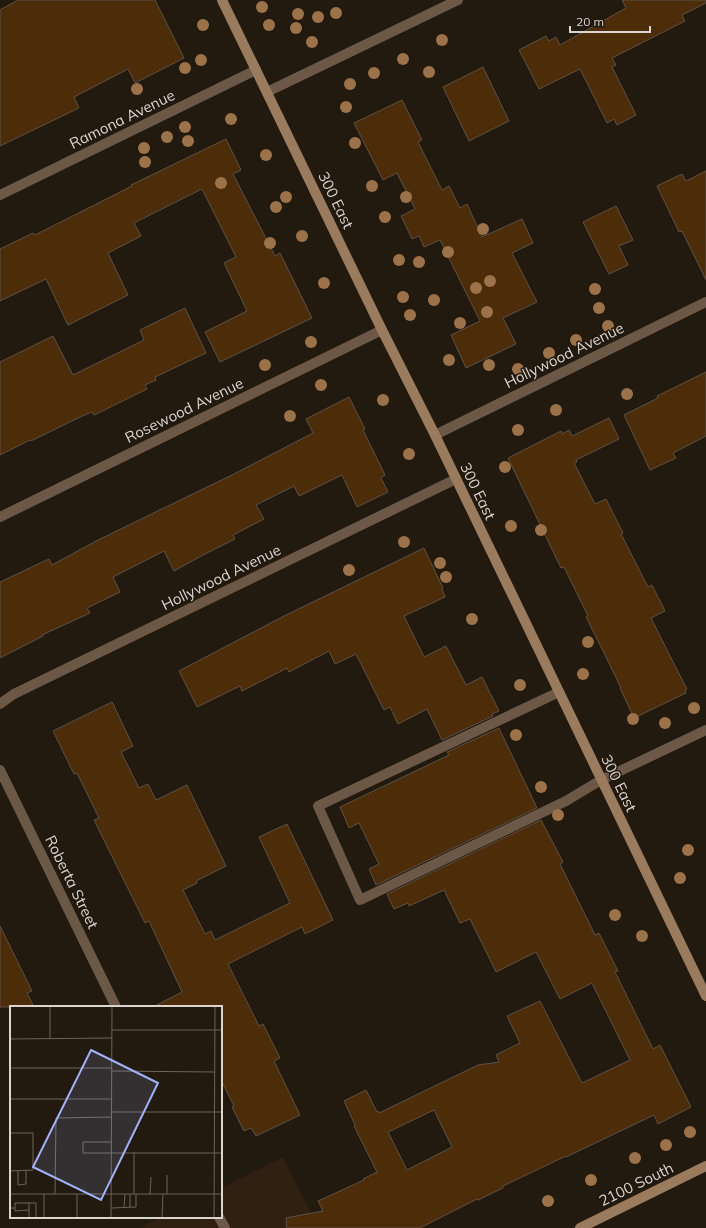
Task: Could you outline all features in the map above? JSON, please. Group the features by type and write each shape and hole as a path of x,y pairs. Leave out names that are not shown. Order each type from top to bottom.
{"street":[{"name":"300 East","path":"222,0 382,330 435,435 706,996"},
{"path":"266,92 458,0"},
{"name":"Ramona Avenue","path":"0,195 256,70"},
{"name":"Hollywood Avenue","path":"435,435 706,302"},
{"name":"Rosewood Avenue","path":"0,517 382,330"},
{"name":"Hollywood Avenue","path":"0,704 21,691 456,479"},
{"path":"559,692 318,806 360,900 566,801 602,780 706,730"},
{"name":"Roberta Street","path":"0,770 116,1006"},
{"name":"2100 South","path":"580,1228 706,1166"},
{"path":"219,1218 224,1228"}],"shaded area":[{"path":"283,1157 319,1228 139,1228 159,1218 222,1218 222,1188"}],"building":[{"path":"18,0 155,0 184,58 135,83 128,69 74,97 79,108 0,146 0,10"},
{"path":"622,0 706,0 706,3 682,15 685,21 612,58 616,65 612,67 636,115 617,125 614,119 607,123 580,69 539,89 519,50 546,36 549,41 556,37 560,45 626,8"},
{"path":"483,67 509,121 469,141 443,87"},
{"path":"402,100 422,140 418,142 442,190 449,186 460,208 467,204 482,237 522,219 533,243 512,253 537,302 503,318 516,344 466,368 451,335 480,321 440,240 424,247 419,236 412,239 401,216 415,209 397,173 383,180 354,123"},
{"path":"226,139 241,170 233,174 275,256 280,253 312,318 220,362 205,332 247,311 224,263 236,257 202,189 134,223 141,236 108,253 128,295 68,325 46,279 0,301 0,249 33,233 35,235 132,186 131,185"},
{"path":"706,171 706,280 682,231 679,232 657,186 682,174 686,181"},
{"path":"616,206 633,240 619,246 628,265 609,274 583,222"},
{"path":"185,308 206,353 155,377 156,380 145,385 147,389 94,415 92,412 80,417 0,455 0,362 53,336 73,375 144,340 140,330"},
{"path":"706,372 706,436 673,453 676,458 650,470 624,415 658,398 657,396"},
{"path":"349,397 385,475 381,478 388,492 357,507 342,475 299,496 294,486 256,505 264,519 233,535 235,539 174,571 164,551 113,577 120,592 87,608 90,613 42,635 43,636 0,658 0,582 49,559 52,565 96,541 234,474 313,433 306,419"},
{"path":"609,418 619,439 576,460 577,462 574,463 595,504 606,499 623,533 621,534 648,587 652,585 665,611 651,618 687,689 685,690 686,693 634,718 586,617 588,616 564,567 561,568 508,458 561,431 562,434 569,430 572,436"},
{"path":"424,548 443,588 445,597 404,616 424,657 446,646 466,685 482,677 499,711 492,714 493,716 442,740 427,709 398,724 390,707 384,710 356,654 335,664 329,651 289,672 287,668 242,691 240,686 197,707 179,671 284,616"},
{"path":"112,702 133,746 121,752 139,788 148,784 156,800 187,785 226,866 196,881 197,883 183,890 205,934 211,931 215,940 290,903 259,837 287,824 333,920 305,934 302,927 228,964 259,1026 263,1024 280,1058 274,1061 300,1115 256,1136 251,1128 244,1131 222,1082 222,1006 155,1006 182,992 149,921 145,923 94,820 99,818 77,773 74,774 53,731"},
{"path":"499,728 537,808 376,885 369,869 379,864 359,823 349,828 340,807 449,755 447,752"},
{"path":"541,820 563,862 560,864 595,935 599,933 618,971 615,972 653,1049 660,1045 691,1107 658,1124 654,1115 503,1186 503,1188 478,1200 477,1199 420,1228 287,1228 286,1218 323,1211 318,1201 364,1180 363,1179 377,1172 354,1126 355,1125 344,1101 366,1090 377,1112 378,1111 379,1113 478,1065 499,1062 496,1055 520,1043 507,1016 540,1001 582,1083 630,1060 592,983 560,999 536,952 496,972 470,919 460,923 444,890 409,906 408,903 394,909 387,894","holes":["434,1110 452,1147 407,1170 388,1132"]},
{"path":"0,926 32,991 27,993 34,1006 0,1007"}]}
